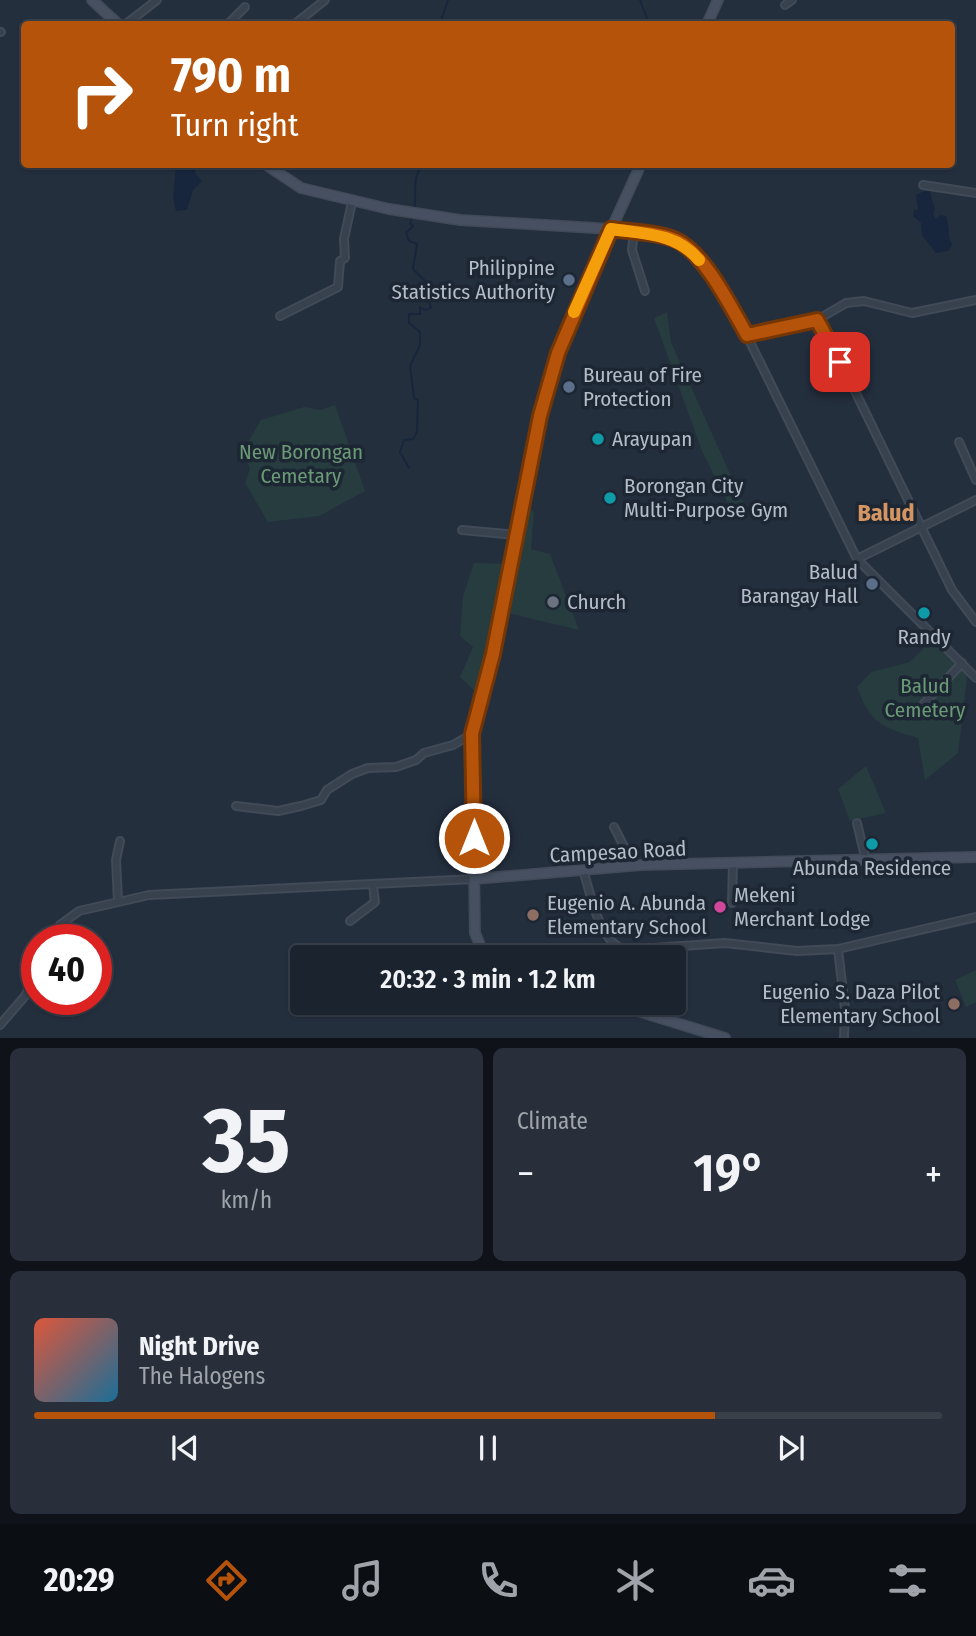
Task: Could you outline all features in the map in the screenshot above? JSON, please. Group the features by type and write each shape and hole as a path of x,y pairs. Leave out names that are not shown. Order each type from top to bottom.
{"street":[{"path":"92,0 115,21"},
{"path":"130,21 157,0"},
{"path":"299,21 325,0"},
{"path":"708,21 718,0"},
{"path":"785,5 792,0"},
{"path":"231,21 245,7"},
{"path":"271,168 301,188 413,213 497,223 611,229 675,239 686,245 707,270 747,335 857,559 976,678"},
{"path":"480,945 475,933 472,734 488,676 517,535 567,330 639,168"},
{"path":"923,185 976,194"},
{"path":"281,316 338,287 352,201"},
{"path":"634,232 632,250 646,291"},
{"path":"747,335 817,320 846,303 864,301 912,313 976,300"},
{"path":"817,320 831,342 952,590 976,622"},
{"path":"959,442 976,480"},
{"path":"857,559 976,500"},
{"path":"462,530 517,535"},
{"path":"920,708 962,663"},
{"path":"236,806 278,811 321,800 327,790 352,774 368,768 396,767 416,761 424,753 453,744 472,734"},
{"path":"857,823 866,861"},
{"path":"614,828 634,866"},
{"path":"118,901 115,864 120,841"},
{"name":"Campesao Road","path":"61,924 79,911 149,895 474,879 634,866 976,857"},
{"path":"732,903 733,864"},
{"path":"583,870 602,926 616,947 625,950 725,943 797,951 838,949 976,918"},
{"path":"350,921 375,902 373,885"},
{"path":"838,949 845,1009 844,1038"},
{"path":"0,1025 21,1001"},
{"path":"651,1015 725,1038"}],"green space":[{"path":"667,312 671,342 743,503 730,508 702,451 654,318"},
{"name":"New Borongan Cemetary","path":"335,405 365,491 319,516 268,522 245,483 250,469 243,451 261,420 304,407 321,410"},
{"path":"526,503 534,513 531,549 550,554 579,630 504,612"},
{"path":"474,563 512,564 482,698 460,677 473,647 460,636 463,596"},
{"name":"Balud Cemetery","path":"935,637 968,669 958,753 925,780 918,738 895,731 879,722 867,709 857,687 871,672 910,662"},
{"path":"866,766 886,813 850,821 838,789"},
{"path":"976,970 976,1002 966,1007 955,980"}],"water":[{"path":"176,168 196,168 195,173 202,181 193,190 187,210 176,211 173,197"},
{"path":"929,189 936,219 940,215 946,216 952,245 948,251 936,253 922,235 921,223 913,216 914,210 918,209 916,195"}],"waterway":[{"path":"441,21 448,0"},
{"path":"640,0 648,21"},
{"path":"414,209 415,182 420,168"},
{"path":"409,468 400,452 404,440 413,439 417,432 418,400 414,398 410,366 420,345 420,332 409,323 409,314 420,314 420,307 425,310 431,308 425,281 413,269 417,244 409,241 406,233 413,226 410,223 413,215"}],"slow traffic":[{"path":"574,312 611,229 675,239 686,245 699,260"}],"place":[{"name":"Philippine Statistics Authority","path":"569,280"},
{"name":"Bureau of Fire Protection","path":"569,387"},
{"name":"Arayupan","path":"598,439"},
{"name":"Borongan City Multi-Purpose Gym","path":"610,498"},
{"name":"Balud Barangay Hall","path":"872,584"},
{"name":"Church","path":"553,602"},
{"name":"Randy","path":"924,613"},
{"name":"Abunda Residence","path":"872,844"},
{"name":"Mekeni Merchant Lodge","path":"720,907"},
{"name":"Eugenio A. Abunda Elementary School","path":"533,915"},
{"name":"Eugenio S. Daza Pilot Elementary School","path":"954,1004"}],"district":[{"name":"Balud","path":"886,513"}],"route":[{"path":"474,838 472,734 493,654 540,416 551,372 571,318 611,229 662,236 686,245 707,270 747,335 797,327 817,320 840,362"}]}
